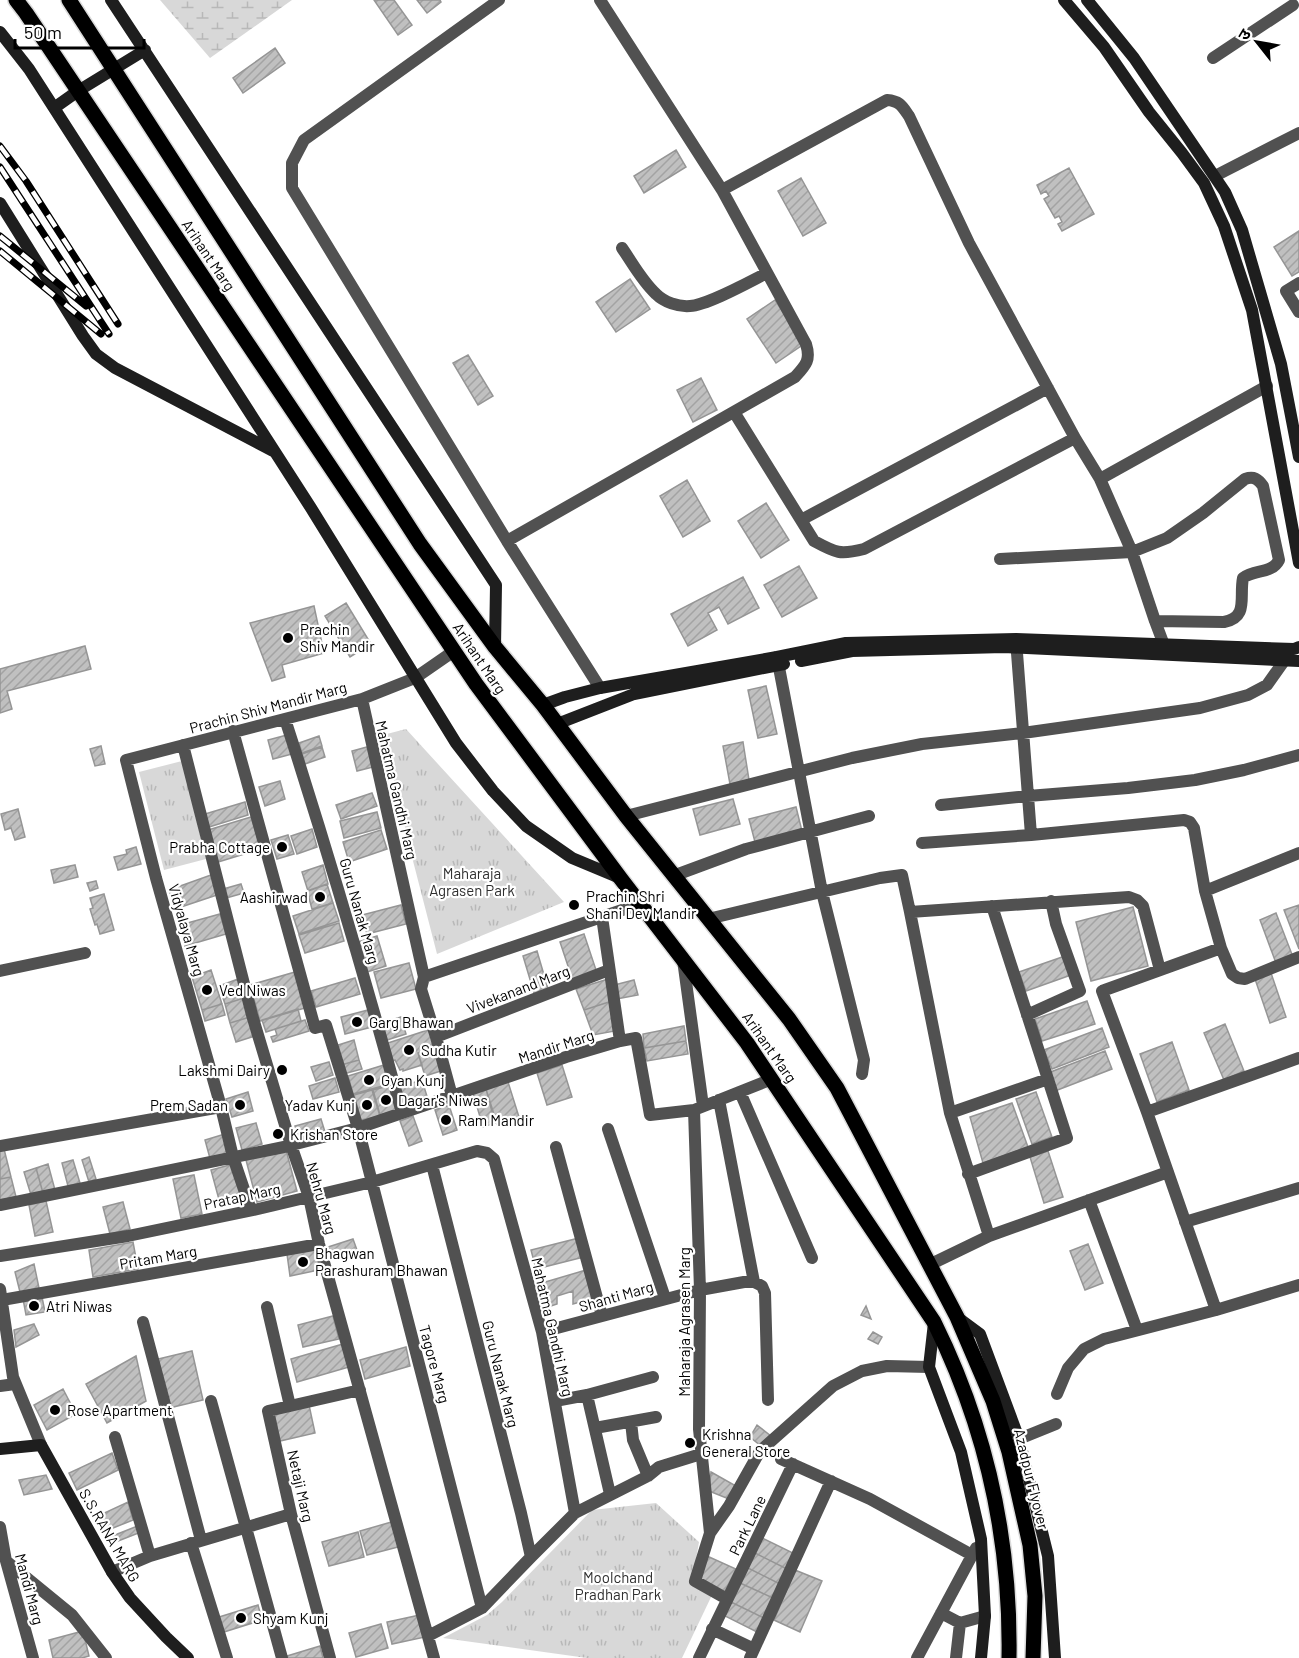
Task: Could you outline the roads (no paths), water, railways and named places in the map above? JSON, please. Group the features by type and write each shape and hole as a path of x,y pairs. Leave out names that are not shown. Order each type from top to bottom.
{"main road":[{"name":"Arihant Marg","path":"16,0 454,651 504,723 747,1043 934,1322"},
{"name":"Arihant Marg","path":"69,0 420,544 495,647 543,705 626,816 789,1019 837,1089 957,1317"},
{"name":"Azadpur Flyover","path":"957,1317 993,1401 1009,1452 1030,1545 1035,1596 1033,1658"},
{"path":"934,1322 952,1358 966,1394 989,1473 1003,1545 1009,1615 1008,1658"}],"street":[{"path":"111,0 496,585 495,647"},
{"path":"499,0 304,140 292,164 292,188 507,541 600,688"},
{"path":"507,541 795,377 804,367 809,354 806,344 722,190 600,0"},
{"path":"1064,0 1104,47 1149,112 1204,183 1224,226 1252,310 1299,563"},
{"path":"1087,0 1134,58 1225,192 1242,230 1281,363 1297,433 1299,457"},
{"path":"1213,58 1294,7"},
{"path":"0,32 29,69 274,451 456,743 493,790 526,826 572,858 621,879"},
{"path":"54,108 145,50"},
{"path":"722,190 887,100 896,101 903,106 969,243 1075,438 1100,479 1132,552 1165,650"},
{"path":"1215,176 1299,133"},
{"path":"0,203 96,354 115,368 274,451"},
{"path":"622,248 658,296 673,304 691,306 710,300 767,273"},
{"path":"1299,283 1286,291 1299,312"},
{"path":"1100,479 1267,386"},
{"path":"801,520 1048,388"},
{"path":"734,412 814,541 828,549 845,553 864,549 1075,438"},
{"path":"1275,437 1297,433"},
{"path":"1000,559 1132,552 1167,538 1245,479 1252,477 1258,480 1263,486 1279,560 1276,566 1249,573 1243,578 1241,610 1237,617 1224,622 1155,621"},
{"path":"557,724 634,694 846,643 1017,643 1165,650 1299,662"},
{"path":"1017,643 1031,835"},
{"path":"1165,650 1294,649 1299,647"},
{"name":"Prachin Shiv Mandir Marg","path":"126,760 362,699 415,678 454,651"},
{"path":"543,705 600,688 778,661"},
{"path":"778,661 822,892 864,1060 862,1074"},
{"path":"626,816 852,758 922,744 1023,733 1200,708 1248,695 1266,684 1284,661"},
{"name":"Mahatma Gandhi Marg","path":"362,699 424,977 421,989 452,1096"},
{"name":"Guru Nanak Marg","path":"285,718 320,826 402,1113"},
{"name":"Tagore Marg","path":"233,731 315,1028 326,1025 358,1128 482,1608"},
{"name":"Nehru Marg","path":"183,745 252,1016 309,1197 319,1244 434,1658"},
{"path":"941,805 1195,780 1245,770 1299,755"},
{"name":"Vidyalaya Marg","path":"126,760 233,1157 251,1210"},
{"path":"673,876 746,849 869,816"},
{"path":"922,843 1184,820 1190,822 1194,828 1205,891 1221,948 1232,974 1245,979 1299,957"},
{"path":"1205,891 1299,853"},
{"path":"708,919 880,878 902,875 950,1113 989,1236"},
{"path":"910,912 1129,897 1137,900 1143,906 1160,970"},
{"path":"1027,1016 1080,991 1056,924 1051,902"},
{"path":"424,977 640,904"},
{"path":"968,1174 1067,1138 992,906"},
{"path":"602,917 620,1041 636,1038 650,1115 698,1108 772,1080"},
{"path":"1216,1310 1102,991 1221,948"},
{"path":"0,971 85,953"},
{"name":"Maharaja Agrasen Marg","path":"683,960 698,1108 699,1429 710,1533"},
{"name":"Vivekanand Marg","path":"436,1037 609,970"},
{"name":"Mandir Marg","path":"0,1205 291,1145 358,1128 566,1057 620,1041"},
{"path":"1147,1112 1299,1058"},
{"path":"950,1113 1048,1079"},
{"path":"740,1092 812,1258"},
{"path":"718,1100 754,1282 762,1286 765,1293 768,1400"},
{"path":"0,1146 221,1107"},
{"path":"608,1129 665,1298"},
{"path":"556,1147 602,1316"},
{"name":"Pratap Marg","path":"0,1256 128,1236 251,1210 372,1182 477,1152 487,1153"},
{"name":"Mahatma Gandhi Marg","path":"487,1153 494,1159 542,1332 575,1513"},
{"name":"Guru Nanak Marg","path":"432,1165 531,1557"},
{"path":"929,1265 989,1236 1168,1172"},
{"path":"1185,1222 1299,1188"},
{"path":"1089,1200 1137,1330"},
{"name":"Pritam Marg","path":"1,1294 319,1244"},
{"name":"Shanti Marg","path":"542,1332 665,1298 754,1282"},
{"path":"1057,1394 1068,1368 1084,1349 1104,1339 1216,1310 1299,1285"},
{"path":"0,1449 41,1444 15,1384 1,1294"},
{"path":"267,1307 290,1406"},
{"path":"957,1317 980,1334 1019,1439 1047,1556 1055,1658"},
{"path":"143,1322 196,1542 227,1658"},
{"path":"934,1322 929,1367 961,1452 981,1539 985,1616 981,1658"},
{"path":"727,1599 695,1581 710,1533 729,1506 760,1451 833,1386 862,1371 887,1366 929,1367"},
{"path":"555,1401 653,1377"},
{"path":"0,1386 15,1384"},
{"name":"Netaji Marg","path":"330,1658 291,1514 268,1412 360,1390"},
{"path":"587,1395 610,1494"},
{"path":"211,1401 282,1658"},
{"path":"595,1428 656,1417"},
{"path":"631,1422 633,1440 648,1476"},
{"path":"1019,1439 1056,1424"},
{"path":"115,1437 150,1556"},
{"name":"S.S.RANA MARG","path":"41,1444 112,1572 130,1598 188,1658"},
{"path":"428,1636 482,1608 575,1513 648,1476 659,1467 701,1454"},
{"path":"781,1459 870,1499 972,1555"},
{"name":"Park Lane","path":"699,1658 793,1464"},
{"path":"712,1629 752,1654 831,1481"},
{"path":"112,1572 150,1556 291,1514"},
{"name":"Mandi Marg","path":"0,1527 6,1561 33,1658"},
{"path":"917,1658 981,1539"},
{"path":"6,1561 72,1615 100,1655"},
{"path":"941,1613 960,1623 985,1616"},
{"path":"956,1658 960,1623"}],"railway":[{"path":"0,146 26,181 118,324"},
{"path":"0,167 109,334"},
{"path":"0,236 86,306"},
{"path":"0,251 101,334"}],"place":[{"name":"Prachin Shiv Mandir","path":"288,638"},
{"name":"Prabha Cottage","path":"282,847"},
{"name":"Aashirwad","path":"320,897"},
{"name":"Prachin Shri Shani Dev Mandir","path":"574,905"},
{"name":"Ved Niwas","path":"207,990"},
{"name":"Garg Bhawan","path":"357,1022"},
{"name":"Sudha Kutir","path":"409,1050"},
{"name":"Lakshmi Dairy","path":"282,1070"},
{"name":"Gyan Kunj","path":"369,1080"},
{"name":"Dagar's Niwas","path":"386,1100"},
{"name":"Prem Sadan","path":"240,1105"},
{"name":"Yadav Kunj","path":"367,1105"},
{"name":"Ram Mandir","path":"446,1120"},
{"name":"Krishan Store","path":"278,1134"},
{"name":"Bhagwan Parashuram Bhawan","path":"303,1262"},
{"name":"Atri Niwas","path":"34,1306"},
{"name":"Rose Apartment","path":"55,1410"},
{"name":"Krishna General Store","path":"690,1443"},
{"name":"Shyam Kunj","path":"241,1618"}],"park label":[{"name":"Maharaja Agrasen Park","path":"472,882"},
{"name":"Moolchand Pradhan Park","path":"618,1586"}]}
